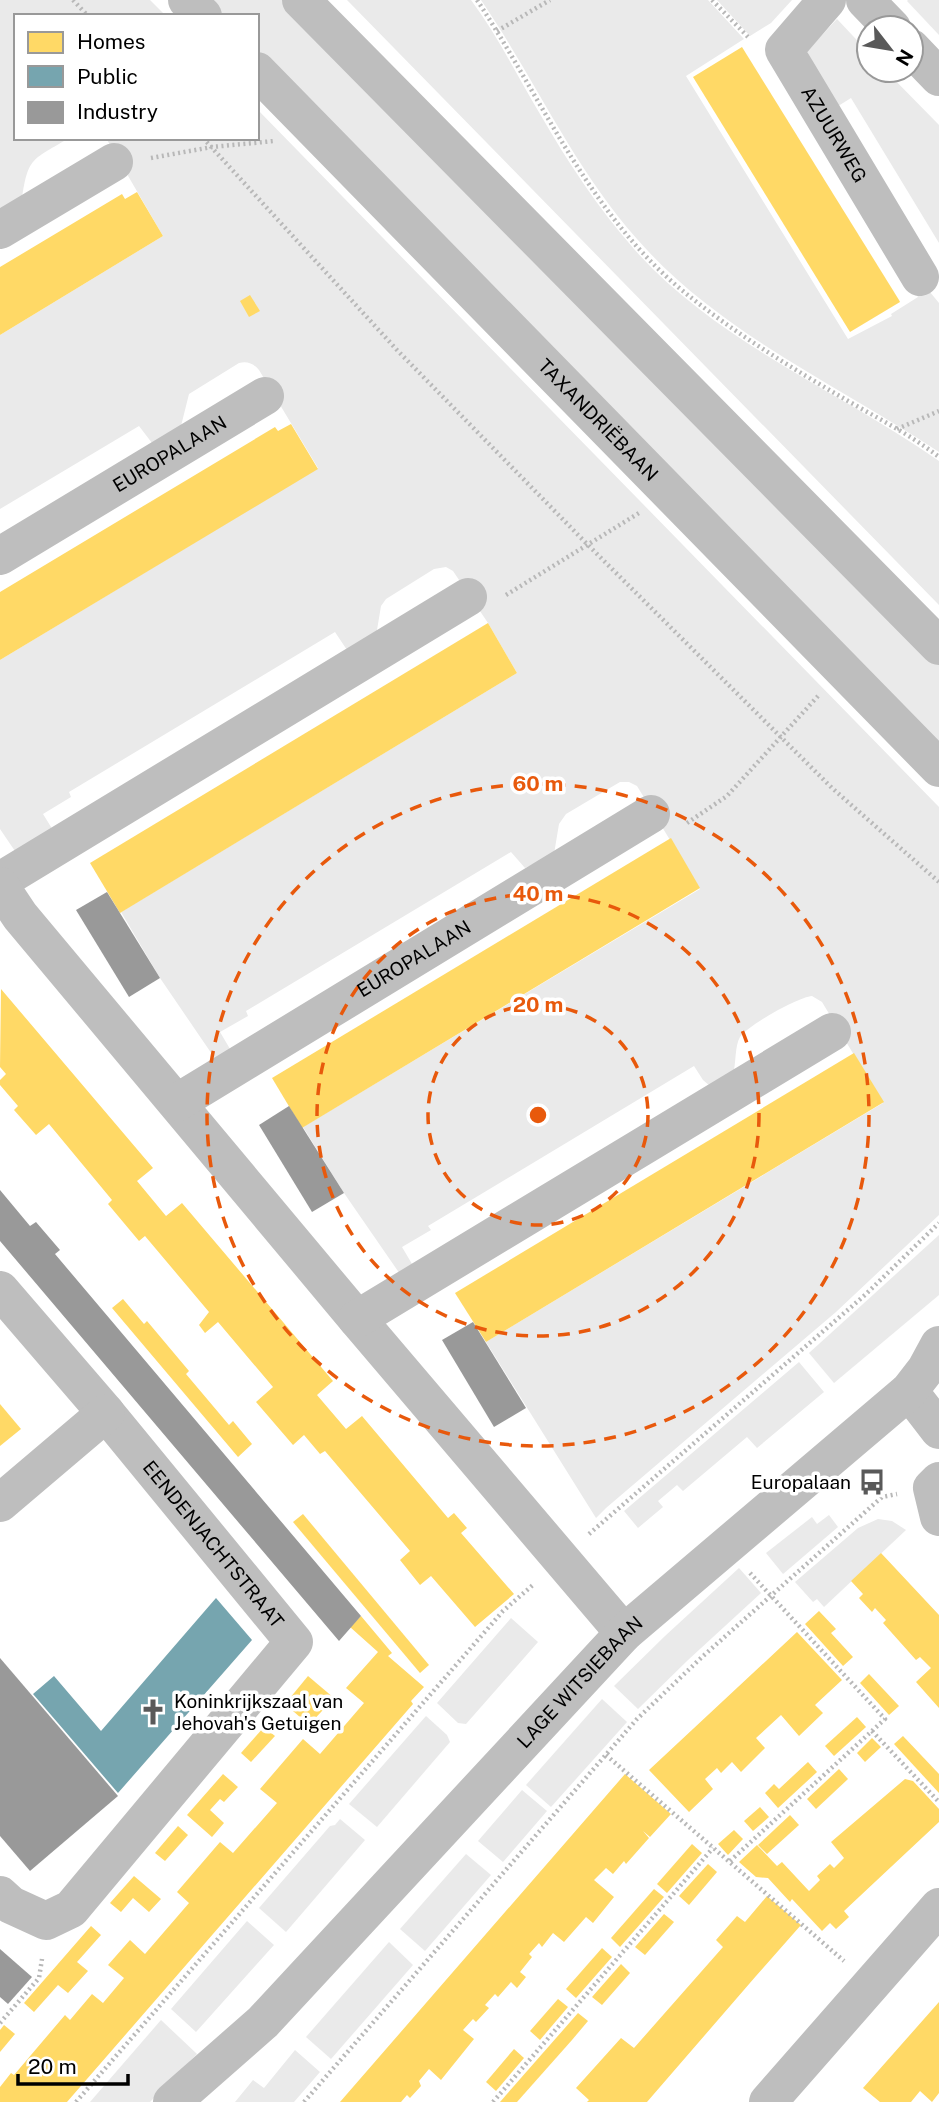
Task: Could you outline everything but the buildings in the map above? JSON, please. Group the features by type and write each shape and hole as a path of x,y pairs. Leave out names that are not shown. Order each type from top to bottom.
{"street":[{"path":"187,0 201,14"},
{"path":"301,0 939,646"},
{"path":"784,50 827,0"},
{"path":"865,0 878,14"},
{"name":"AZUURWEG","path":"784,50 920,277"},
{"path":"925,62 939,77"},
{"name":"TAXANDRIËBAAN","path":"259,73 939,768"},
{"path":"0,230 114,162"},
{"name":"EUROPALAAN","path":"0,556 265,396"},
{"path":"468,597 5,904 178,1102 357,1319 624,1633"},
{"name":"EUROPALAAN","path":"178,1102 651,814"},
{"path":"357,1319 832,1032"},
{"name":"EENDENJACHTSTRAAT","path":"0,1290 106,1413 294,1642 71,1909 46,1922 11,1905 0,1895"},
{"path":"928,1367 939,1430"},
{"name":"LAGE WITSIEBAAN","path":"172,2102 263,2022 624,1633 928,1367"},
{"path":"0,1503 106,1413"},
{"path":"768,2102 939,1907"},
{"name":"LAGE WITSIEBAAN","path":"211,2102 263,2022"}],"path":[{"path":"73,0 86,14"},
{"path":"477,0 574,162 606,208 653,264 678,287 780,360 939,457"},
{"path":"496,31 551,0"},
{"path":"712,0 747,37 784,50"},
{"path":"114,162 120,172 149,159 212,148 271,142 281,138"},
{"path":"205,140 397,350 587,544 832,788 939,882"},
{"path":"896,429 939,411"},
{"path":"468,597 477,604 495,602 642,512"},
{"path":"651,814 666,833 689,822 727,796 820,693"},
{"path":"76,2102 503,1611 614,1510 865,1296 939,1223"},
{"path":"304,2102 637,1719 882,1497 937,1495"},
{"path":"726,1546 885,1719 730,1861"},
{"path":"872,1731 939,1802"},
{"path":"606,1755 871,1984"},
{"path":"493,2102 713,1848"},
{"path":"0,2024 31,1988"}],"shaded area":[{"path":"0,0 150,0 164,14 14,14 14,140 66,140 34,161 27,174 22,199 0,215"},
{"path":"207,0 291,0 939,663 939,749 259,54 259,14 220,14"},
{"path":"347,0 471,0 584,184 634,249 667,282 702,312 740,338 939,461 939,605"},
{"path":"481,0 708,0 744,39 686,76 848,339 892,316 891,314 918,297 915,292 925,286 939,303 939,452 742,330 669,272 637,239 593,182"},
{"path":"717,0 792,0 771,23 750,36"},
{"path":"939,0 939,35 925,20 925,14 919,14 907,1"},
{"path":"837,19 855,38 855,84 899,84 939,125 939,243 851,98 835,108 807,51"},
{"path":"259,111 939,807 939,1215 836,1312 596,1518 486,1342 883,1103 822,1002 812,996 805,998 762,1019 745,1032 738,1041 734,1070 710,1086 694,1066 428,1226 431,1230 402,1247 415,1269 402,1277 344,1193 303,1127 700,889 637,786 629,782 620,782 566,814 559,824 554,854 525,868 511,852 246,1011 248,1016 220,1032 233,1054 218,1063 160,978 121,912 517,673 488,623 453,571 446,567 434,569 386,599 381,606 376,636 347,650 335,632 69,792 71,797 43,814 56,835 19,857 0,829 0,660 318,468 259,370 252,364 242,362 189,394 180,430 152,443 139,426 0,509 0,335 163,236 107,140 259,140"},
{"path":"939,1235 939,1295 834,1383 809,1353"},
{"path":"799,1362 824,1392 757,1448 747,1437 683,1491 677,1485 658,1501 663,1507 638,1528 624,1511"},
{"path":"829,1515 838,1527 783,1574 766,1553 812,1517 817,1524"},
{"path":"878,1519 892,1521 906,1530 824,1607 817,1599 813,1602 795,1582 858,1528"},
{"path":"739,1568 761,1593 638,1709 614,1686"},
{"path":"511,1618 538,1642 466,1724 458,1723 437,1703"},
{"path":"602,1699 627,1722 551,1807 526,1785"},
{"path":"426,1716 447,1735 450,1742 377,1827 349,1804"},
{"path":"522,1790 547,1811 503,1862 478,1841"},
{"path":"340,1819 365,1840 286,1932 259,1908 330,1826"},
{"path":"466,1854 491,1875 425,1951 400,1929"},
{"path":"247,1921 274,1945 196,2032 171,2009"},
{"path":"389,1942 413,1965 331,2059 306,2037"},
{"path":"161,2020 197,2054 150,2102 90,2102"},
{"path":"295,2050 320,2072 294,2102 235,2102 253,2080 264,2088"}],"place":[{"name":"Europalaan","path":"872,1482"},
{"name":"Koninkrijkszaal van Jehovah's Getuigen","path":"153,1712"}]}
